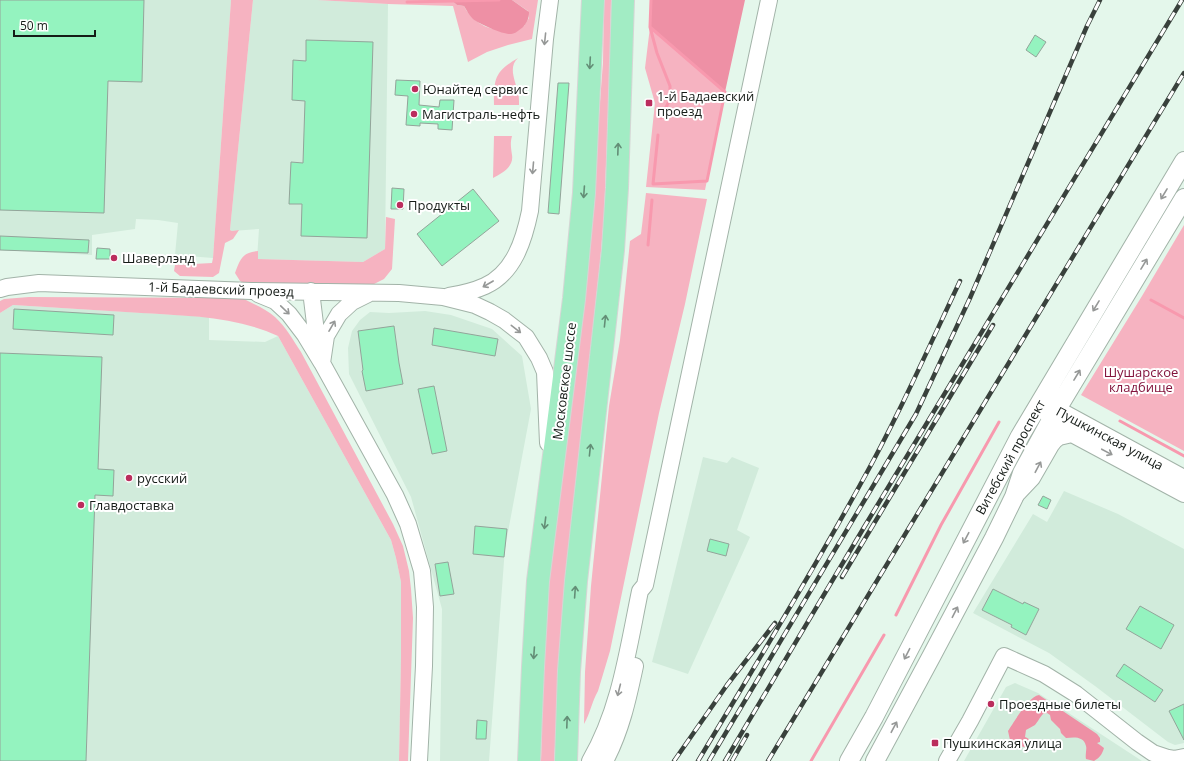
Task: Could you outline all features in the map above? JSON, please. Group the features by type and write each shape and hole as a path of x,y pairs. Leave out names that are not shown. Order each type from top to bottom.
{"highway":[{"name":"Московское шоссе","path":"529,761 538,581 574,299 584,193 593,0"},
{"path":"566,761 569,671 576,581 613,250 617,188 623,0"}],"main road":[{"name":"Витебский проспект","path":"849,761 874,717 1020,436 1184,161"},
{"name":"Витебский проспект","path":"875,761 1014,497 1022,473 1054,413 1184,198"}],"street":[{"path":"443,297 465,293 486,286 498,278 507,269 521,245 530,212 545,39 550,0"},
{"path":"590,761 609,722 625,665 640,591 645,585 769,0"},
{"name":"1-й Бадаевский проезд","path":"0,289 39,283 251,291 371,293 443,297"},
{"path":"251,291 275,301 289,314 305,336 322,363 395,495 408,524 422,571 425,607 425,646 419,761"},
{"path":"311,291 316,332 322,363"},
{"path":"322,363 326,336 339,314 352,302 371,293"},
{"path":"443,297 475,305 504,320 526,338 535,351 543,365 545,372 550,484"},
{"name":"Пушкинская улица","path":"1038,405 1184,478"},
{"name":"Пушкинская улица","path":"1054,413 1072,434 1184,494"},
{"path":"1014,497 1032,478 1050,445 1059,437 1072,434"},
{"path":"605,761 619,728 628,699 649,597 645,585"},
{"path":"946,761 970,721 1004,656 1044,674 1076,694 1153,753 1174,759 1184,757"}],"shaded area":[{"path":"0,0 231,0 213,258 175,255 178,223 136,219 135,229 92,235 92,255 0,250"},
{"path":"253,0 317,0 388,4 385,249 363,262 257,259 259,229 230,230"},
{"path":"451,0 512,0 529,12 529,17 522,28 514,33 503,33 476,21 470,16 464,6 457,5"},
{"path":"651,0 745,0 725,92 650,27"},
{"path":"13,305 209,317 209,340 265,342 278,336 391,540 401,582 399,761 0,761 0,313"},
{"path":"425,311 451,315 492,329 522,356 531,409 505,548 489,761 440,761 442,609 411,497 349,374 348,348 352,331 360,320 370,312 389,313"},
{"path":"703,457 727,463 732,457 759,468 737,530 750,537 688,674 652,662"},
{"path":"1064,491 1118,514 1184,549 1184,743 1175,745 1168,742 1049,653 973,613 1033,514 1047,522"},
{"path":"1015,683 1038,693 1142,761 964,761 1006,687"},
{"path":"1039,695 1097,734 1100,738 1100,742 1097,743 1104,748 1099,757 1094,761 1086,759 1086,747 1083,740 1075,737 1066,738 1047,713 1043,714 1035,725 1026,730 1025,737 1033,744 1034,747 1032,749 1020,746 1010,740 1008,731 1026,704 1035,696"}],"green space":[{"path":"231,0 253,0 230,230 239,230 233,239 225,243 219,273 213,277 180,276 174,271 175,265 212,263 213,258"},
{"path":"317,0 451,0 457,5 464,6 469,14 482,25 491,28 506,29 524,26 529,18 528,11 512,0 538,0 532,39 487,52 468,62 453,6"},
{"path":"604,0 611,0 604,216 566,588 554,761 541,761 547,601 555,513 594,210 603,62"},
{"path":"650,27 725,92 705,190 646,187 655,103 645,68"},
{"path":"518,58 513,65 513,70 519,105 494,105 494,89 497,77 504,68"},
{"path":"494,136 512,136 512,159 507,169 493,178"},
{"path":"646,193 707,199 685,304 659,413 610,651 598,691 584,724 585,672 591,586 609,406 620,340 630,241 641,234"},
{"path":"386,217 395,219 392,269 384,279 370,286 250,286 240,281 235,273 240,261 245,255 258,251 258,259 363,262 385,249"},
{"name":"Шушарское кладбище","path":"1184,225 1184,451 1081,395"},
{"path":"29,297 242,298 268,312 283,325 301,352 393,524 403,546 409,571 413,618 408,761 399,761 401,582 391,540 278,336 245,324 194,316 13,305 0,313 0,301 4,299"}],"building":[{"path":"0,0 144,0 142,82 108,81 104,213 0,210"},
{"path":"1035,35 1046,42 1036,57 1026,50"},
{"path":"306,40 373,42 367,238 301,236 302,204 289,204 291,162 303,163 305,101 292,100 293,60 306,61"},
{"path":"396,80 420,81 419,105 439,107 440,100 454,100 452,130 438,129 438,124 420,123 420,126 406,125 408,96 395,95"},
{"path":"558,83 569,83 559,214 548,213"},
{"path":"392,188 404,189 403,209 391,209"},
{"path":"473,189 499,221 442,266 417,234"},
{"path":"0,236 89,240 88,253 0,250"},
{"path":"97,248 110,249 110,259 96,259"},
{"path":"14,309 114,315 113,335 13,329"},
{"path":"394,326 403,384 366,391 362,371 358,331"},
{"path":"434,328 498,339 495,356 432,345"},
{"path":"0,353 102,357 98,469 114,470 113,496 95,495 86,761 0,761"},
{"path":"434,386 447,451 432,454 418,389"},
{"path":"1043,496 1051,500 1047,509 1038,505"},
{"path":"475,526 507,529 504,557 473,554"},
{"path":"710,539 729,544 726,556 707,551"},
{"path":"448,562 454,594 440,596 435,564"},
{"path":"993,589 1023,604 1024,602 1039,609 1026,635 1011,627 1012,625 982,610"},
{"path":"1140,606 1174,625 1161,649 1126,629"},
{"path":"1124,664 1163,690 1155,702 1116,676"},
{"path":"1184,704 1184,740 1169,711"},
{"path":"477,720 487,721 486,739 476,739"}],"waterway":[{"path":"407,2 499,0"},
{"path":"651,0 650,27 657,53 670,86 670,99 661,118"},
{"path":"650,27 725,92 707,181 653,184 658,135"},
{"path":"648,245 652,200"},
{"path":"1151,300 1184,318"},
{"path":"1120,421 1184,456"},
{"path":"896,615 941,525 999,422"},
{"path":"811,761 884,635"}],"railway":[{"path":"709,761 916,414 970,298 1087,26 1100,0"},
{"path":"725,761 1182,0"},
{"path":"768,761 1184,73"},
{"path":"698,761 801,589 874,460 912,384 960,281"},
{"path":"842,577 993,325"},
{"path":"674,761 727,685 775,623"},
{"path":"732,761 747,735"}],"place":[{"name":"Юнайтед сервис","path":"415,89"},
{"name":"1-й Бадаевский проезд","path":"649,103"},
{"name":"Магистраль-нефть","path":"414,114"},
{"name":"Продукты","path":"400,205"},
{"name":"Шаверлэнд","path":"114,258"},
{"name":"русский","path":"129,478"},
{"name":"Главдоставка","path":"81,505"},
{"name":"Проездные билеты","path":"991,704"},
{"name":"Пушкинская улица","path":"935,743"}]}
